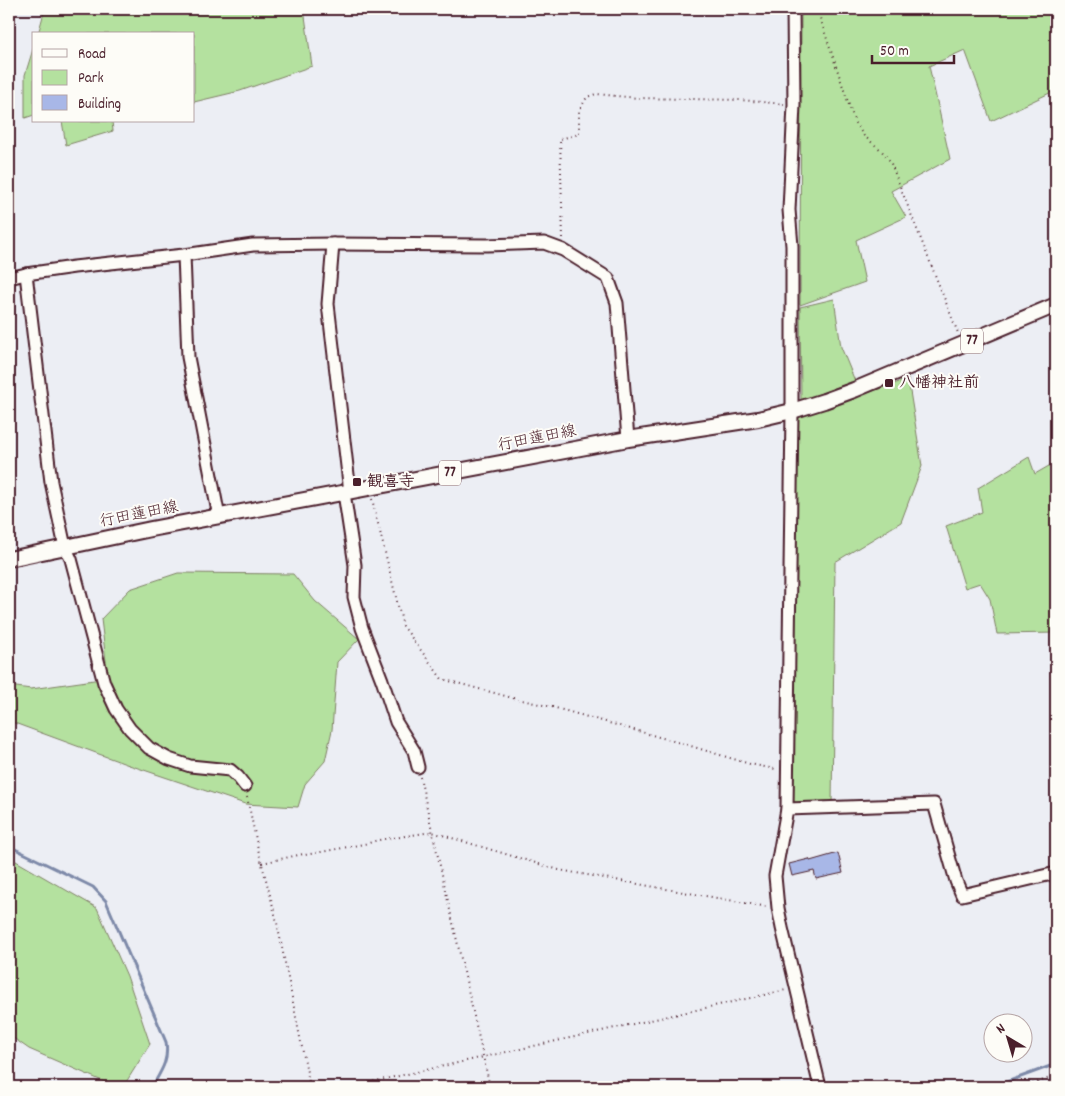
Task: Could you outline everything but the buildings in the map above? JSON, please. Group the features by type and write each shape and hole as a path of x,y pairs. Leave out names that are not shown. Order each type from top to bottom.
{"main road":[{"name":"行田蓮田線","path":"9,559 628,439 792,411 854,390 1056,305"}],"street":[{"path":"793,9 794,106 789,210 792,246 792,411 788,809 776,876 778,908 820,1087"},
{"path":"9,278 74,267 184,255 253,245 487,245 544,243 563,250 608,278 617,303 628,439"},
{"path":"333,244 328,304 355,565 354,597 362,628 396,722 414,751 418,767"},
{"path":"184,255 188,357 219,517"},
{"path":"26,274 51,482 65,547 70,559 104,684 116,709 130,730 149,748 168,759 190,766 230,770 245,786"},
{"path":"788,809 934,804 956,881 962,895 1056,873"}],"path":[{"path":"817,9 855,123 864,136 881,150 890,161 963,344"},
{"path":"563,250 560,139 579,134 579,111 586,96 596,94 672,99 740,100 794,106"},
{"path":"369,489 402,626 442,679 552,707 750,764 788,771"},
{"path":"418,767 490,1087"},
{"path":"245,786 258,849 276,918 310,1087"},
{"path":"262,863 369,843 377,839 432,832 559,870 778,908"},
{"path":"349,1087 796,987"},
{"path":"1023,1087 1056,1076"}],"green space":[{"path":"45,9 304,9 312,66 240,91 195,102 195,32 39,32"},
{"path":"811,9 1053,9 1056,20 1056,90 991,121 965,50 929,66 950,159 891,191 906,217 856,240 865,282 800,305 801,12"},
{"path":"32,52 32,116 25,118 25,75"},
{"path":"62,122 112,122 113,131 66,145"},
{"path":"834,299 841,347 855,381 802,400 800,307"},
{"path":"908,379 922,466 901,522 835,562 832,804 792,803 798,417"},
{"path":"1029,457 1035,474 1054,463 1056,471 1056,633 997,634 990,599 980,583 965,588 946,526 982,512 978,488"},
{"path":"178,573 293,574 315,601 359,639 337,662 332,730 325,761 305,784 298,807 245,804 126,764 9,721 9,686 31,689 108,678 101,619 130,589"},
{"path":"9,857 97,908 127,976 150,1044 123,1087 116,1087 29,1049 9,1035"}],"waterway":[{"path":"9,846 93,887 106,901 166,1042 165,1060 152,1087"},
{"path":"993,1087 1056,1064"}],"place":[{"name":"八幡神社前","path":"889,383"},
{"name":"観喜寺","path":"357,482"}]}
